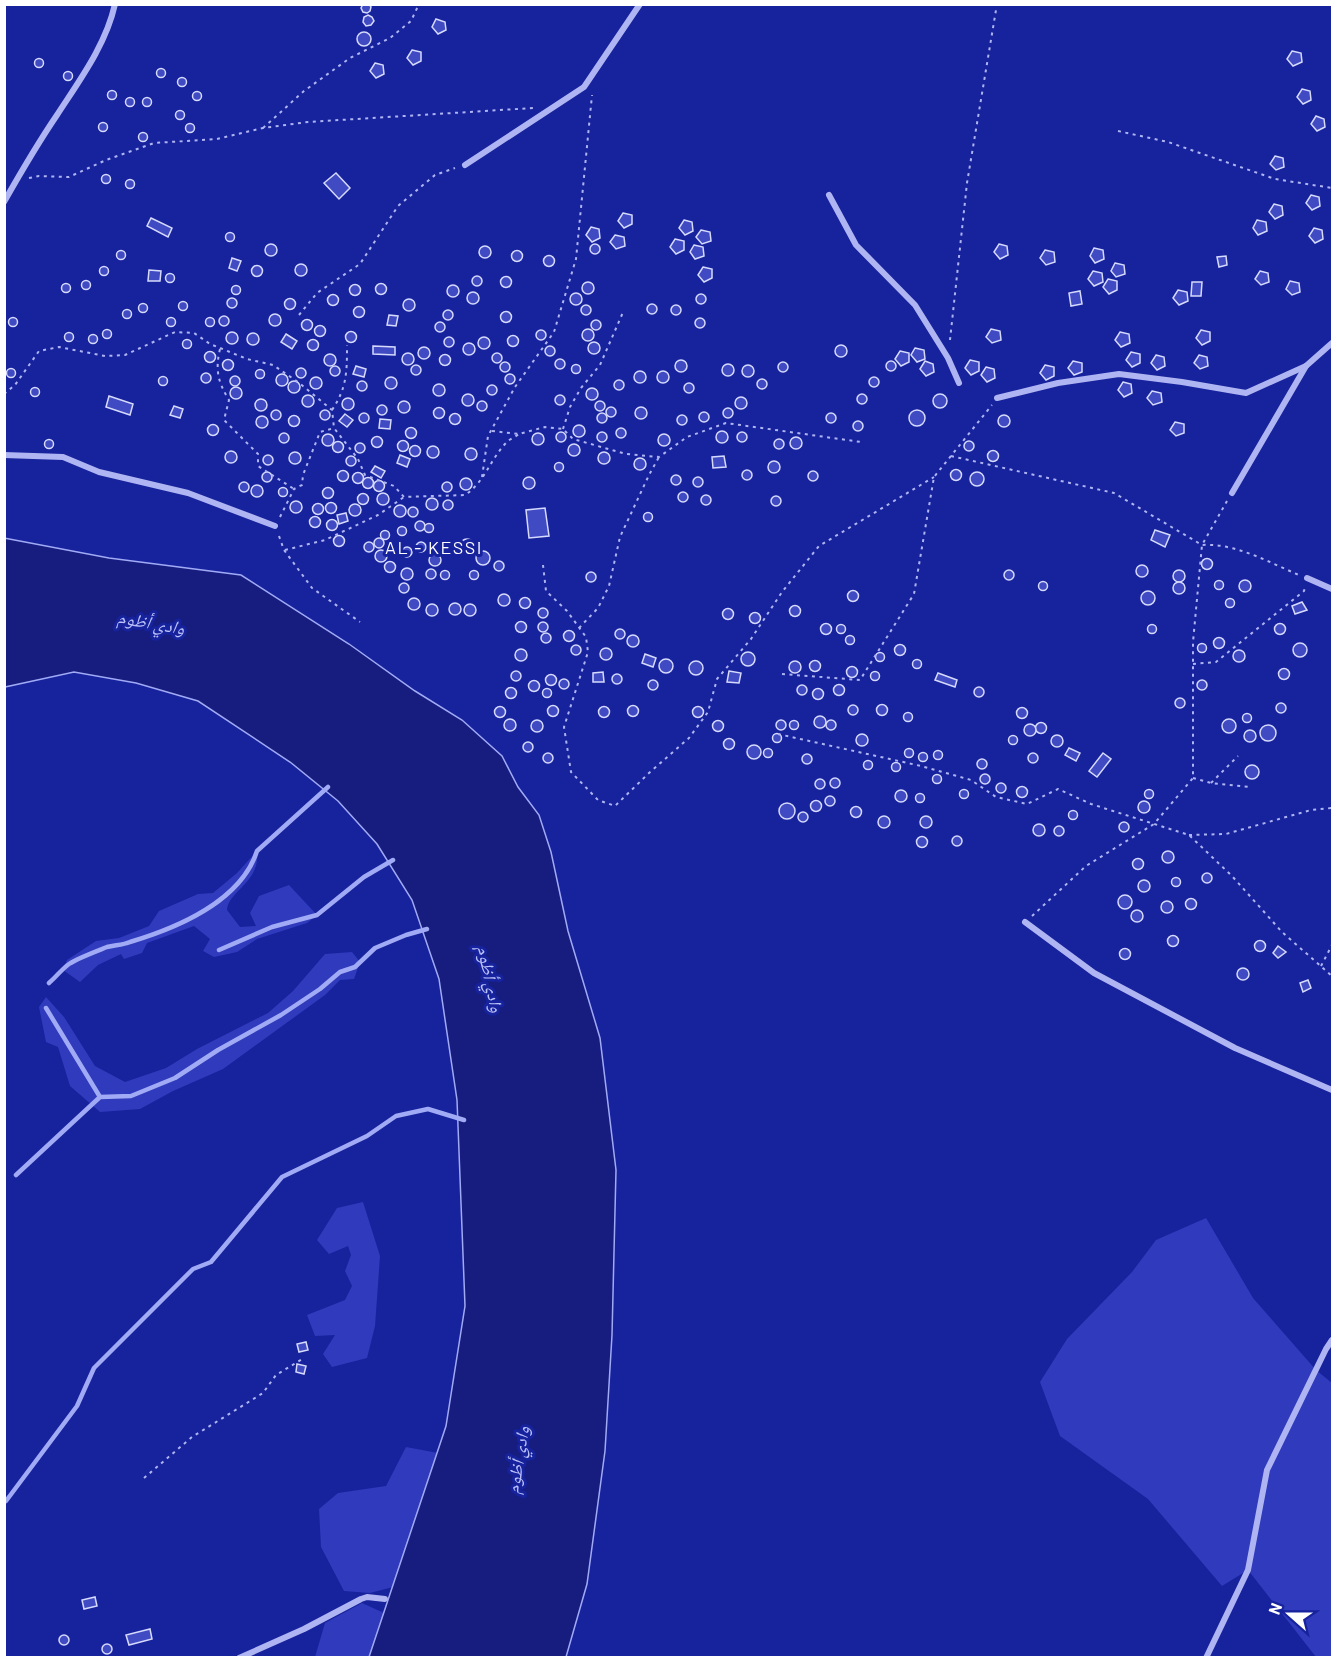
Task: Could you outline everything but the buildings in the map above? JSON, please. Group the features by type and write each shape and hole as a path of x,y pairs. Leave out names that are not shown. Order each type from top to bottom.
{"street":[{"path":"4,202 35,149 84,74 109,25 115,4"},
{"path":"465,165 584,87 640,4"},
{"path":"829,195 856,245 915,305 948,358 959,383"},
{"path":"997,398 1058,383 1119,374 1246,393 1306,366 1332,343"},
{"path":"1232,493 1306,366"},
{"path":"4,455 63,457 99,472 188,493 276,526"},
{"path":"1307,578 1332,589"},
{"path":"1025,922 1094,973 1235,1048 1332,1090"},
{"path":"1206,1658 1248,1570 1267,1470 1332,1340"},
{"path":"239,1658 304,1629 361,1599 385,1599"}],"path":[{"path":"263,128 314,84 351,58 390,38 411,21 420,4"},
{"path":"948,358 967,183 997,4"},
{"path":"481,480 488,436 515,387 554,332 576,259 594,73"},
{"path":"15,182 39,176 69,177 106,160 154,143 217,139 263,128 308,122 554,107"},
{"path":"1118,131 1168,142 1275,179 1332,188"},
{"path":"299,315 317,292 360,264 398,206 435,175 465,165"},
{"path":"563,429 570,407 581,388 600,365 624,310"},
{"path":"4,394 15,385 39,351 59,347 105,356 125,356 175,332 194,333 210,344 247,359 273,365 292,377 332,410"},
{"path":"346,345 347,378 339,400 332,410 334,428 358,459 364,475 393,486 404,497"},
{"path":"220,348 217,361 219,383 228,400 224,420 258,454 258,466 294,489"},
{"path":"543,565 546,591 567,611 586,637 588,652 564,727 571,772 598,800 615,806 689,738 708,712 717,679 751,639 782,592 819,546 934,477 997,398"},
{"path":"579,628 598,608 609,586 620,537 648,475 659,457 687,438 726,423 861,442"},
{"path":"284,550 325,540 378,515 404,497 465,495 473,490 481,480 507,442 519,434 544,427 563,429 573,439 626,454 659,457"},
{"path":"334,428 320,432 303,475 302,485 294,489 276,526 284,550 312,588 360,622"},
{"path":"491,431 519,434"},
{"path":"951,456 1114,493 1202,544 1217,544 1240,550 1307,578 1304,591 1216,662 1193,664"},
{"path":"782,674 860,680 914,594 934,477"},
{"path":"1025,922 1086,866 1154,824 1193,778 1193,642 1202,544 1232,493"},
{"path":"778,734 921,765 971,780 996,797 1027,804 1058,789 1090,804 1189,835 1226,834 1311,810 1332,808"},
{"path":"1211,783 1238,756"},
{"path":"1193,778 1211,783 1250,787"},
{"path":"1189,835 1232,876 1282,932 1332,976"},
{"path":"1320,966 1332,945"},
{"path":"144,1478 192,1437 263,1393 276,1375 304,1358"}],"shaded area":[{"path":"257,851 254,871 233,897 227,910 240,927 256,926 250,913 259,896 289,885 317,915 307,923 257,939 237,952 214,957 203,951 210,939 194,926 147,943 142,953 124,959 121,954 98,965 80,982 63,970 67,960 96,941 119,938 149,926 159,911 198,894 213,893 237,873"},
{"path":"352,952 360,962 354,979 340,980 325,995 223,1069 173,1091 140,1109 100,1112 70,1086 58,1047 46,1042 39,1007 46,997 64,1017 95,1066 125,1082 166,1068 197,1049 268,1013 293,991 325,954"},
{"path":"363,1202 380,1256 375,1326 367,1358 332,1367 323,1354 335,1335 315,1336 307,1315 345,1300 352,1286 345,1271 351,1255 348,1246 329,1254 317,1240 337,1208"},
{"path":"1206,1218 1253,1298 1316,1370 1332,1383 1332,1657 1316,1657 1248,1570 1222,1586 1148,1499 1060,1436 1040,1382 1067,1339 1132,1272 1156,1240"},
{"path":"406,1447 438,1453 393,1587 370,1593 344,1591 321,1547 319,1509 338,1493 386,1486"},
{"path":"362,1603 384,1613 369,1657 315,1657 325,1623"}],"water":[{"name":"وادي أظوم","path":"4,538 109,558 241,575 462,720 502,756 518,787 539,815 551,852 568,931 600,1038 616,1170 612,1335 605,1451 587,1584 566,1657 369,1657 446,1426 465,1306 457,1100 439,979 412,900 377,844 338,801 290,762 198,701 136,683 74,672 5,687"}],"waterway":[{"path":"49,983 66,966 77,959 107,947 127,943 167,929 205,910 237,884 249,869 257,851 328,787"},
{"path":"219,950 272,927 317,915 364,877 393,860"},
{"path":"16,1175 100,1097 131,1096 175,1078 218,1050 281,1015 320,989 340,972 355,967 375,948 427,929"},
{"path":"46,1008 100,1097"},
{"path":"6,1501 77,1406 94,1368 193,1269 211,1262 282,1177 367,1136 396,1116 428,1109 464,1120"}],"district":[{"name":"AL - KESSI","path":"434,548"}]}
